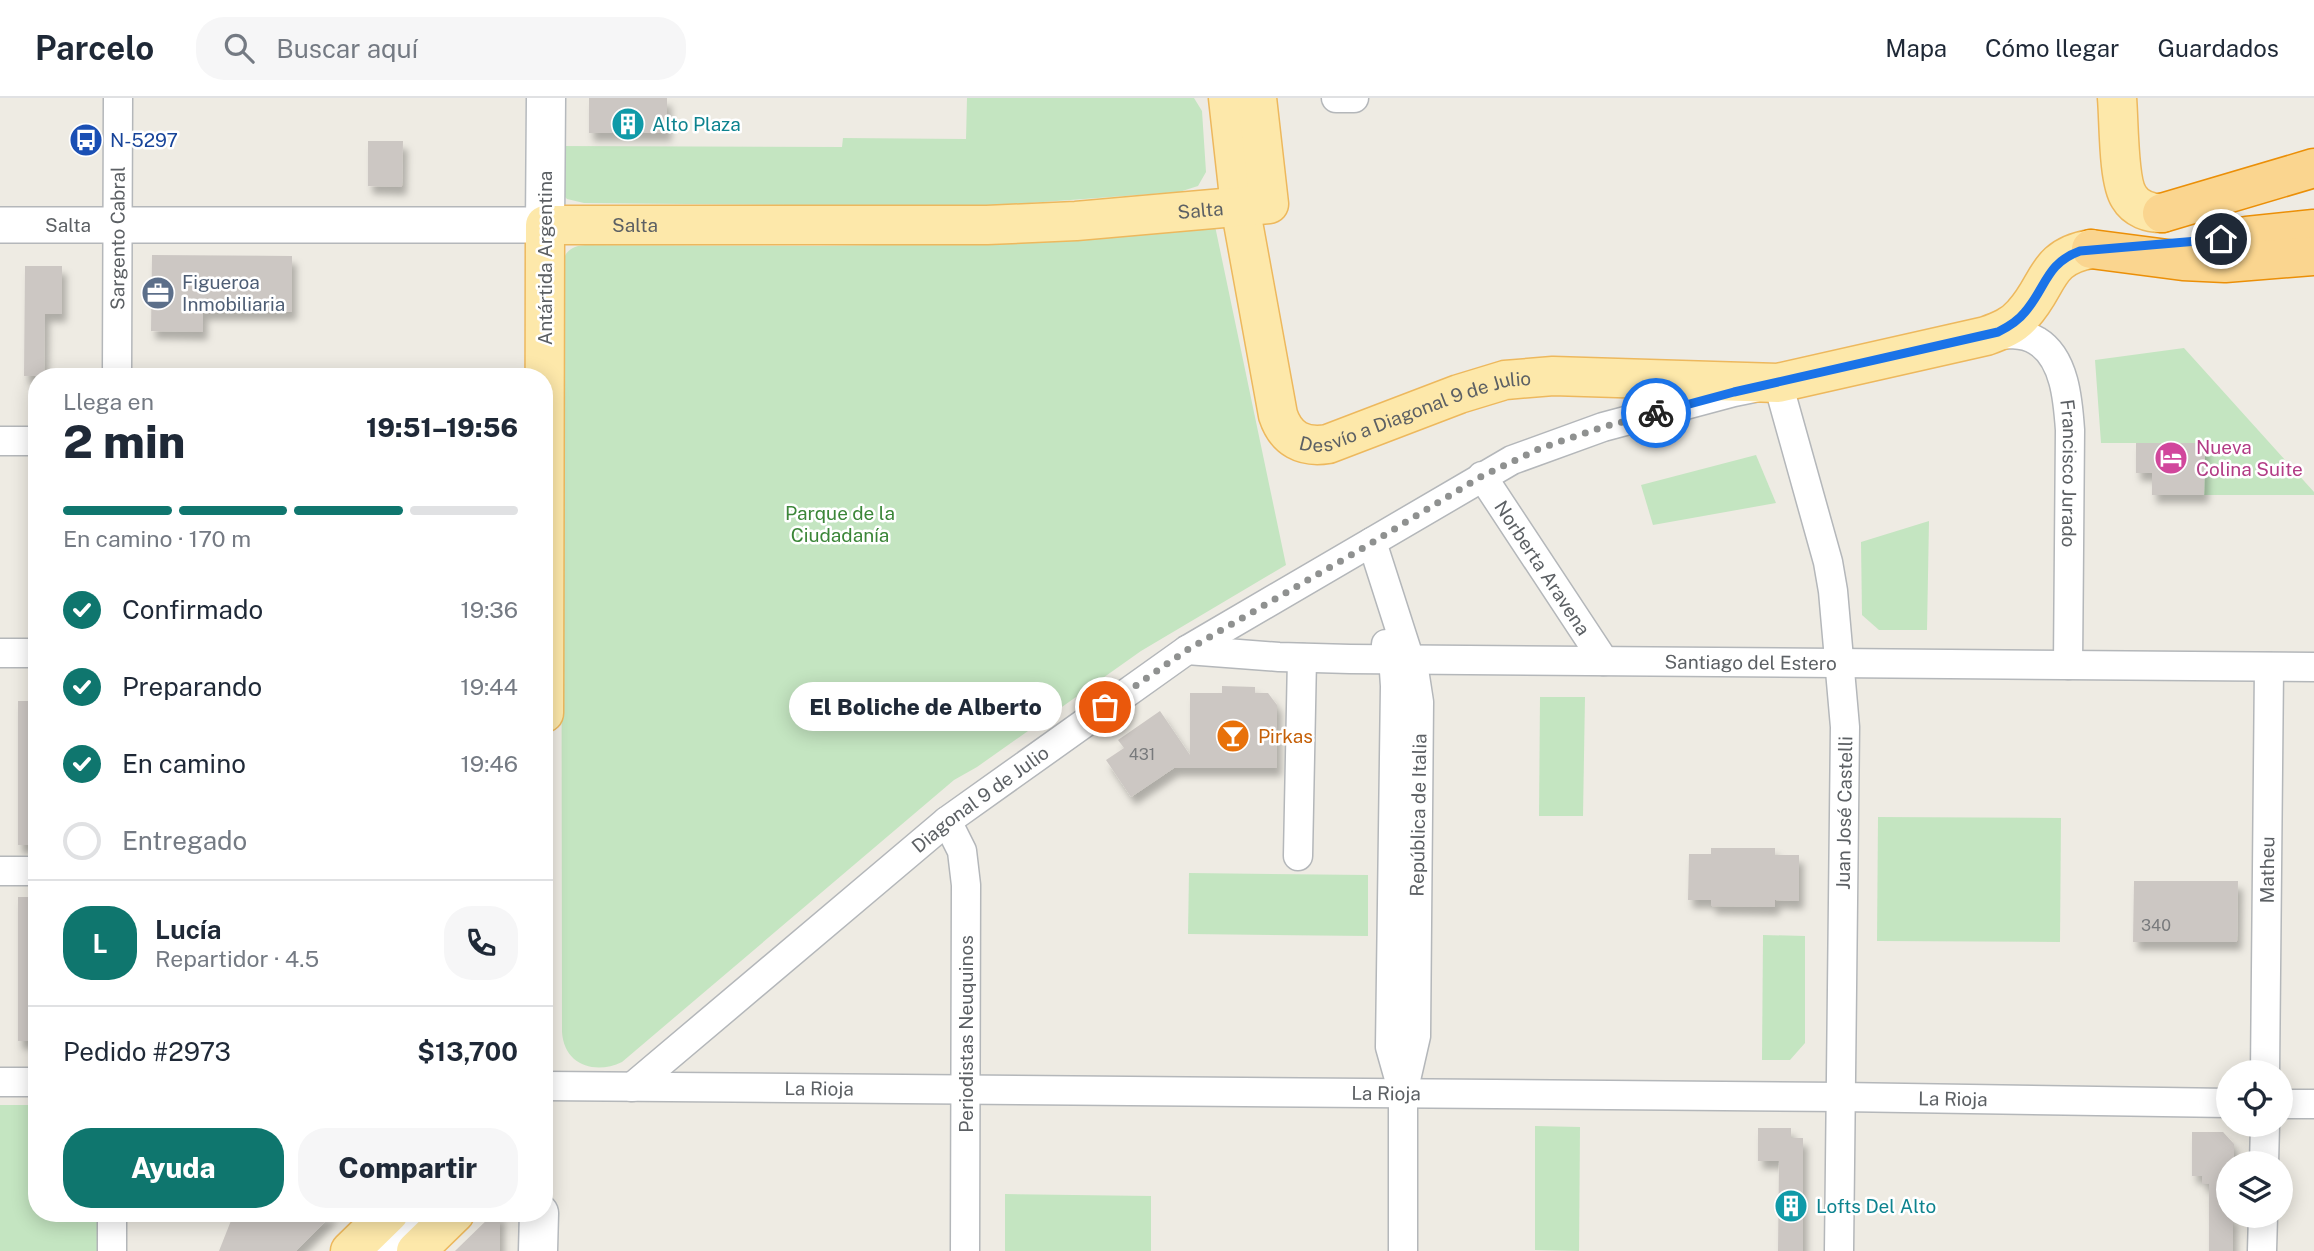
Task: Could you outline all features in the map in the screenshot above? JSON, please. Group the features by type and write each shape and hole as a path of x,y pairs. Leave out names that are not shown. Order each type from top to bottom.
{"highway":[{"path":"2162,213 2314,168"},
{"path":"2162,213 2230,211 2314,203"},
{"path":"2091,249 2314,229"},
{"path":"2091,249 2183,261 2225,263 2314,256"}],"main road":[{"name":"Antártida Argentina","path":"545,368 546,98"},
{"path":"1228,98 1254,205"},
{"path":"1254,205 1257,98"},
{"path":"2117,98 2123,180 2127,194 2137,206 2150,212 2162,213"},
{"name":"Salta","path":"545,225 974,225 1076,221 1254,205"},
{"name":"Desvío a Diagonal 9 de Julio","path":"1254,205 1278,415 1286,433 1295,441 1328,444 1459,394 1505,380 1529,377 1777,383"},
{"name":"Diagonal 9 de Julio","path":"1777,383 1986,336 2008,327 2025,313 2042,282 2059,262 2070,254 2091,249"},
{"path":"350,1251 380,1222"},
{"path":"416,1251 446,1222"},
{"path":"538,1222 538,1251"}],"street":[{"name":"Sargento Cabral","path":"117,368 118,98"},
{"path":"1336,98 1354,98"},
{"name":"Salta","path":"0,225 545,225"},
{"name":"Francisco Jurado","path":"1986,336 2022,335 2037,341 2057,365 2063,382 2070,430 2067,665"},
{"name":"Diagonal 9 de Julio","path":"632,1087 947,821 1187,650 1482,476 1541,448 1593,430 1777,383"},
{"name":"Juan José Castelli","path":"1777,383 1828,562 1845,727 1839,1251"},
{"path":"0,441 28,441"},
{"name":"Norberta Aravena","path":"1482,476 1604,661"},
{"name":"República de Italia","path":"1365,546 1400,659 1419,702 1416,1036 1403,1093 1403,1251"},
{"name":"Santiago del Estero","path":"1187,650 1302,658 2314,667"},
{"path":"0,653 28,653"},
{"path":"1298,856 1302,658"},
{"name":"Matheu","path":"2265,1060 2269,667"},
{"name":"Periodistas Neuquinos","path":"947,821 962,851 965,869 965,1251"},
{"path":"0,871 28,871"},
{"path":"0,1082 28,1082"},
{"name":"La Rioja","path":"553,1086 2216,1103"},
{"path":"2293,1104 2314,1104"},
{"path":"112,1251 113,1222"},
{"path":"385,1251 415,1222"},
{"path":"2262,1251 2263,1228"}],"green space":[{"path":"967,98 1194,98 1202,111 1206,172 1198,186 1179,192 1001,205 584,203 567,199 563,195 557,146 842,147 843,138 966,139"},
{"name":"Parque de la Ciudadanía","path":"1215,226 1286,565 1141,651 977,767 954,780 622,1062 612,1066 592,1067 575,1059 568,1052 562,1032 561,267 566,254 575,247 585,245 820,246 993,243"},
{"path":"2184,348 2314,495 2204,495 2205,443 2101,443 2095,360"},
{"path":"1756,455 1776,503 1653,525 1641,485"},
{"path":"1929,521 1927,630 1879,630 1862,615 1861,542"},
{"path":"1540,697 1585,697 1583,816 1539,816"},
{"path":"1878,817 2061,818 2060,942 1877,941"},
{"path":"1189,873 1368,875 1368,936 1188,934"},
{"path":"1763,935 1805,936 1805,1043 1790,1060 1762,1060"},
{"path":"0,1105 28,1105 28,1222 99,1222 99,1251 0,1251"},
{"path":"1535,1126 1580,1127 1579,1251 1535,1250"},
{"path":"1005,1194 1151,1196 1151,1251 1005,1251"}],"building":[{"name":"Alto Plaza","path":"589,98 667,98 667,133 589,133"},
{"path":"368,141 403,141 402,187 368,186"},
{"path":"152,255 292,256 292,312 203,312 203,332 151,331"},
{"path":"25,266 62,266 62,314 45,314 44,368 28,368 28,376 24,376"},
{"name":"Nueva Colina Suite","path":"2136,443 2205,443 2204,495 2152,495 2152,473 2136,473"},
{"name":"Pirkas","path":"1222,686 1255,687 1255,693 1268,693 1277,705 1277,768 1174,768 1131,797 1106,760 1124,748 1118,740 1160,711 1190,755 1190,693 1222,693"},
{"path":"18,701 28,701 28,845 18,845"},
{"path":"1711,848 1775,848 1775,855 1799,855 1799,901 1775,900 1775,907 1711,906 1711,900 1688,900 1689,854 1711,854"},
{"path":"2134,881 2238,881 2237,942 2133,942"},
{"path":"18,897 28,897 28,1041 18,1041"},
{"name":"Lofts Del Alto","path":"1758,1128 1791,1128 1791,1138 1803,1138 1803,1251 1778,1251 1779,1161 1758,1161"},
{"path":"2192,1132 2216,1132 2216,1137 2228,1137 2234,1144 2234,1151 2216,1151 2216,1228 2233,1228 2233,1251 2209,1251 2209,1184 2202,1184 2202,1176 2192,1176"},
{"path":"230,1222 325,1222 296,1251 219,1251"},
{"path":"485,1222 500,1222 500,1251 455,1251"}],"way so far":[{"path":"1105,707 1187,650 1482,476 1541,448 1656,413"}],"place":[{"name":"Alto Plaza","path":"628,124"},
{"name":"N-5297","path":"86,140"},
{"name":"Figueroa Inmobiliaria","path":"158,293"},
{"name":"Nueva Colina Suite","path":"2171,458"},
{"name":"El Boliche de Alberto","path":"1105,707"},
{"name":"Pirkas","path":"1233,736"},
{"name":"Lofts Del Alto","path":"1791,1206"}],"route":[{"path":"1656,413 1734,392 1998,332 2025,313 2042,282 2059,262 2070,254 2091,249 2221,239"}]}
